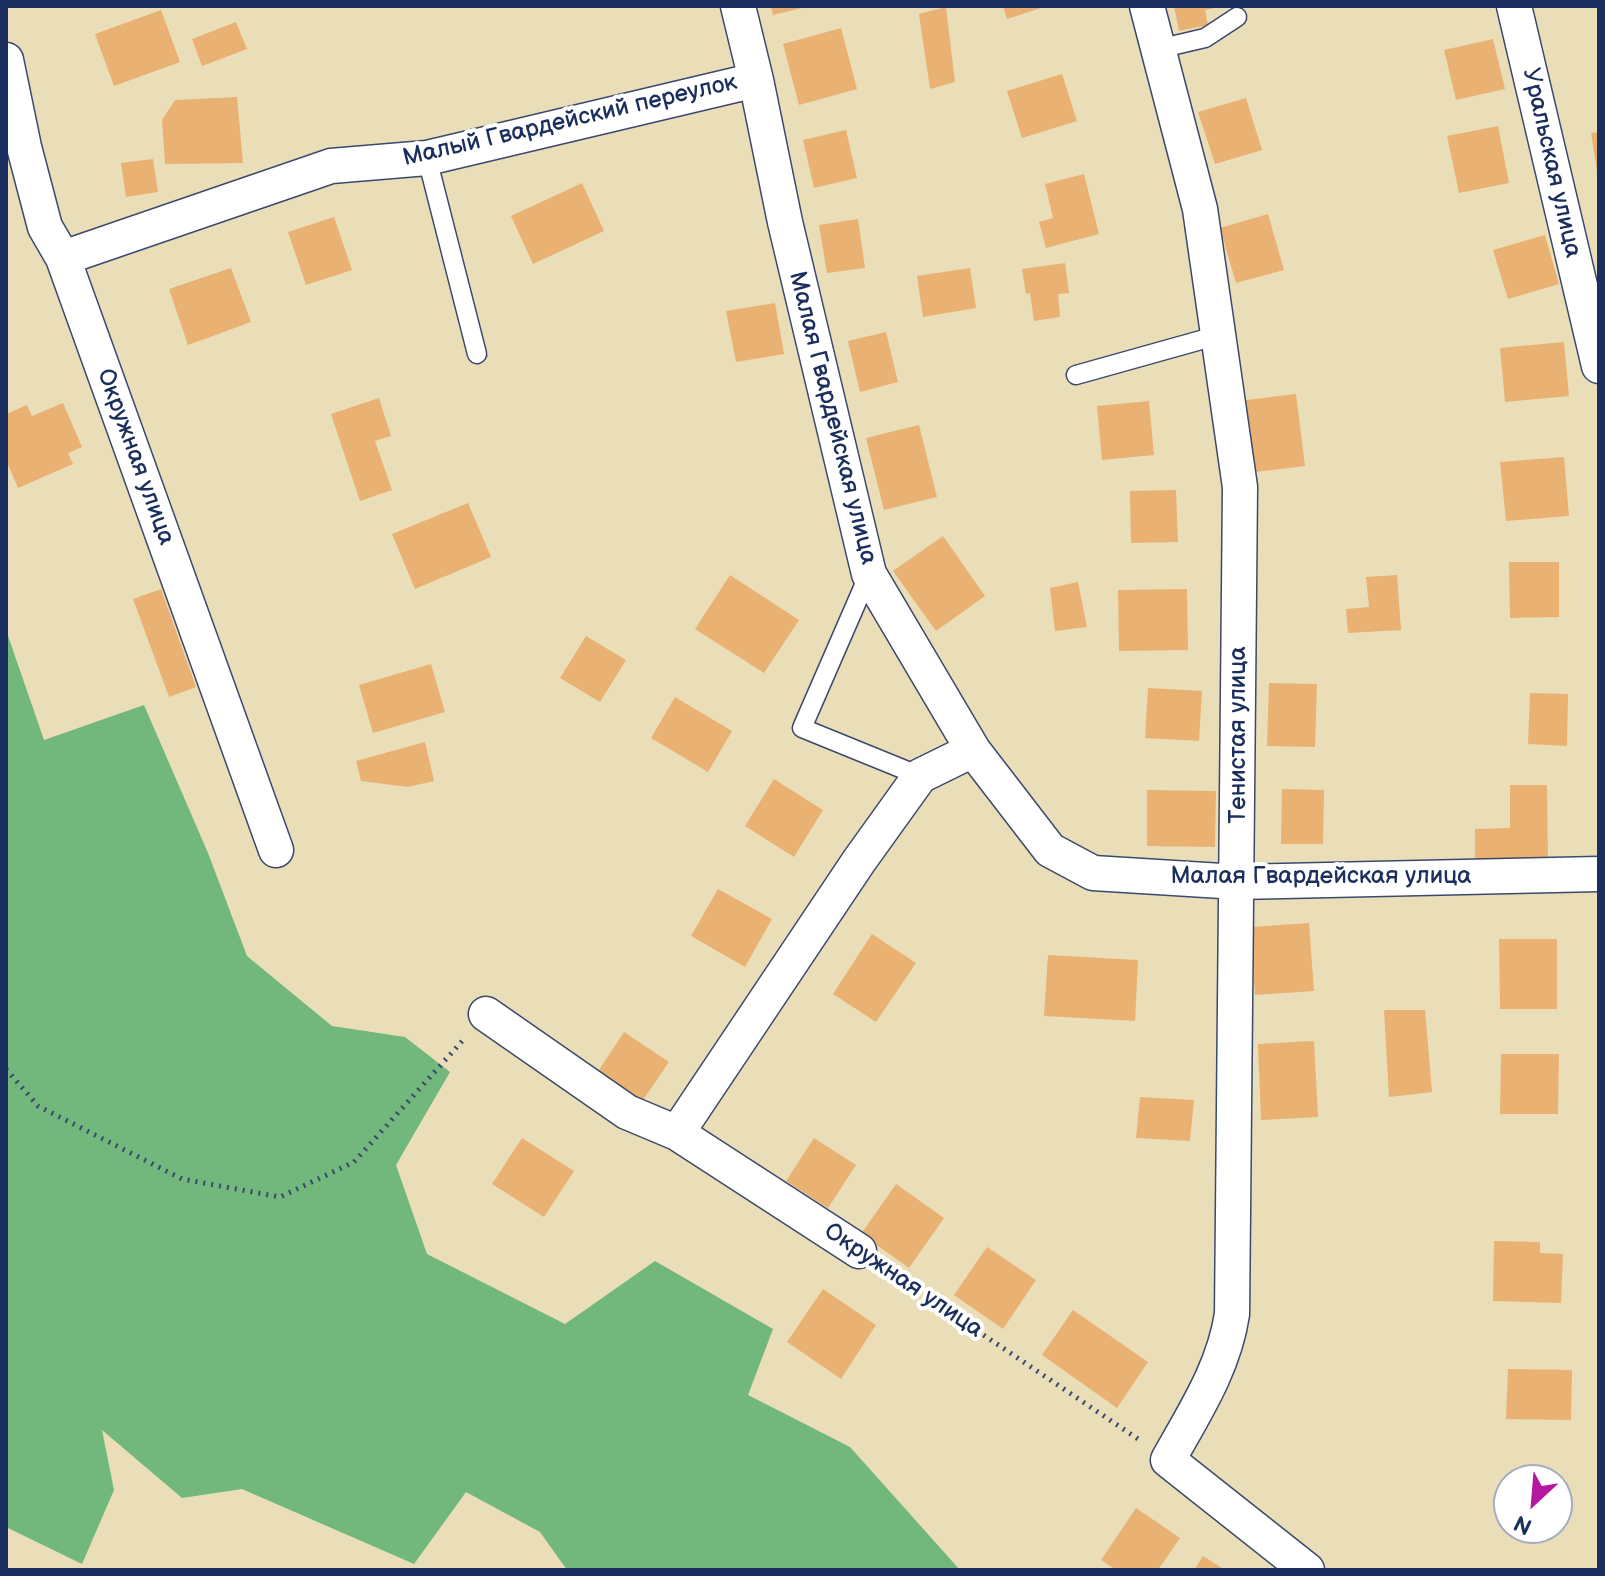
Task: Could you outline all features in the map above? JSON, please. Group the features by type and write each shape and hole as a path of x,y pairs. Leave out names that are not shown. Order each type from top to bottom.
{"street":[{"name":"Малая Гвардейская улица","path":"738,6 785,222 869,574 973,750 1050,850 1093,873 1238,882 1599,874"},
{"name":"Тенистая улица","path":"1147,6 1200,209 1240,487 1232,1314 1226,1344 1211,1382 1168,1460"},
{"name":"Уральская улица","path":"1514,6 1599,366"},
{"name":"Окружная улица","path":"6,60 45,227 63,258 276,850"},
{"name":"Малый Гвардейский переулок","path":"63,258 331,166 427,158 756,80"},
{"path":"677,1133 859,861 920,776 973,750"},
{"name":"Окружная улица","path":"486,1014 627,1112 677,1133 859,1251"},
{"path":"1168,1460 1307,1570"}],"lane":[{"path":"1158,49 1205,38 1237,17"},
{"path":"427,158 477,354"},
{"path":"1076,375 1219,335"},
{"path":"869,574 802,728 920,776"}],"path":[{"path":"6,1069 38,1106 182,1179 280,1197 354,1162 486,1014"},
{"name":"Окружная улица","path":"859,1251 1168,1460"}],"green space":[{"path":"6,630 44,740 144,705 208,853 247,956 332,1026 405,1037 450,1072 396,1165 427,1254 565,1324 655,1261 773,1329 748,1395 850,1447 960,1570 567,1570 540,1532 466,1492 414,1564 242,1489 182,1498 102,1430 114,1490 82,1564 6,1527"}],"building":[{"path":"771,6 806,6 806,7 773,15"},
{"path":"1003,6 1044,6 1044,7 1007,19"},
{"path":"1174,6 1219,7 1205,10 1208,25 1179,31"},
{"path":"946,7 955,82 930,89 919,14"},
{"path":"161,10 180,62 114,86 95,34"},
{"path":"236,22 247,49 202,66 192,39"},
{"path":"841,28 857,89 799,105 783,44"},
{"path":"1493,39 1505,89 1456,100 1444,50"},
{"path":"1062,74 1077,121 1022,138 1007,91"},
{"path":"237,97 243,163 165,164 162,120 175,100"},
{"path":"1246,98 1262,150 1215,164 1198,112"},
{"path":"1498,126 1509,183 1459,193 1447,136"},
{"path":"846,130 857,178 814,188 803,140"},
{"path":"1599,132 1599,171 1597,171 1591,133"},
{"path":"153,159 158,192 126,197 121,163"},
{"path":"1084,174 1099,234 1046,248 1039,222 1053,218 1045,184"},
{"path":"582,183 604,231 533,264 511,216"},
{"path":"1268,214 1284,270 1236,283 1220,228"},
{"path":"334,217 352,270 306,285 288,232"},
{"path":"858,219 865,268 827,273 819,225"},
{"path":"1545,235 1559,284 1508,299 1493,250"},
{"path":"1065,263 1069,293 1058,294 1060,317 1034,321 1022,269"},
{"path":"231,268 251,322 188,345 169,289"},
{"path":"970,268 976,308 923,317 917,276"},
{"path":"775,303 784,354 736,362 726,311"},
{"path":"886,332 898,382 860,392 848,341"},
{"path":"1564,342 1569,396 1505,402 1500,348"},
{"path":"1296,394 1305,466 1255,472 1246,400"},
{"path":"379,398 391,436 375,441 392,490 360,501 331,414"},
{"path":"1149,401 1154,455 1102,460 1097,406"},
{"path":"63,403 82,447 68,453 73,464 18,488 6,460 6,414 27,405 32,416"},
{"path":"919,425 937,497 884,510 866,438"},
{"path":"1564,457 1569,516 1506,521 1500,462"},
{"path":"1176,490 1178,542 1131,543 1130,491"},
{"path":"468,503 491,557 415,589 392,534"},
{"path":"943,536 985,596 936,631 893,571"},
{"path":"1509,562 1559,562 1559,617 1510,618"},
{"path":"730,575 799,620 764,673 695,629"},
{"path":"1397,575 1401,630 1348,633 1346,609 1369,607 1366,577"},
{"path":"1078,582 1087,627 1055,631 1050,588"},
{"path":"161,589 196,687 169,697 133,599"},
{"path":"1187,589 1188,650 1119,651 1118,590"},
{"path":"586,636 626,660 600,702 560,678"},
{"path":"431,664 445,712 373,733 359,685"},
{"path":"1269,683 1317,684 1315,747 1267,746"},
{"path":"1148,688 1202,691 1199,741 1145,738"},
{"path":"1530,693 1568,694 1567,746 1528,744"},
{"path":"675,697 732,731 708,772 651,738"},
{"path":"425,742 434,781 408,787 361,781 356,761"},
{"path":"774,779 823,810 794,857 745,826"},
{"path":"1510,785 1547,785 1548,864 1475,865 1475,829 1510,828"},
{"path":"1282,789 1324,790 1323,844 1281,844"},
{"path":"1147,790 1216,791 1215,847 1147,846"},
{"path":"718,889 772,919 745,967 691,936"},
{"path":"1309,923 1314,991 1255,995 1250,927"},
{"path":"872,934 916,963 876,1022 833,994"},
{"path":"1499,939 1557,939 1557,1009 1500,1009"},
{"path":"1048,955 1138,960 1135,1021 1044,1016"},
{"path":"1384,1010 1425,1010 1432,1092 1389,1097"},
{"path":"624,1032 669,1062 641,1103 597,1073"},
{"path":"1314,1041 1318,1117 1261,1120 1258,1044"},
{"path":"1501,1054 1559,1054 1558,1114 1500,1114"},
{"path":"1140,1097 1194,1100 1190,1141 1136,1138"},
{"path":"522,1138 574,1171 544,1217 492,1184"},
{"path":"814,1138 856,1165 828,1208 786,1181"},
{"path":"896,1184 944,1218 909,1268 861,1234"},
{"path":"1494,1241 1540,1242 1540,1253 1563,1254 1561,1303 1493,1301"},
{"path":"987,1247 1036,1280 1003,1329 954,1295"},
{"path":"823,1289 876,1325 841,1379 787,1342"},
{"path":"1073,1310 1148,1362 1117,1408 1042,1355"},
{"path":"1508,1369 1572,1370 1571,1420 1506,1419"},
{"path":"1136,1508 1180,1538 1158,1570 1116,1570 1101,1560"},
{"path":"1203,1556 1225,1570 1194,1570"}]}
